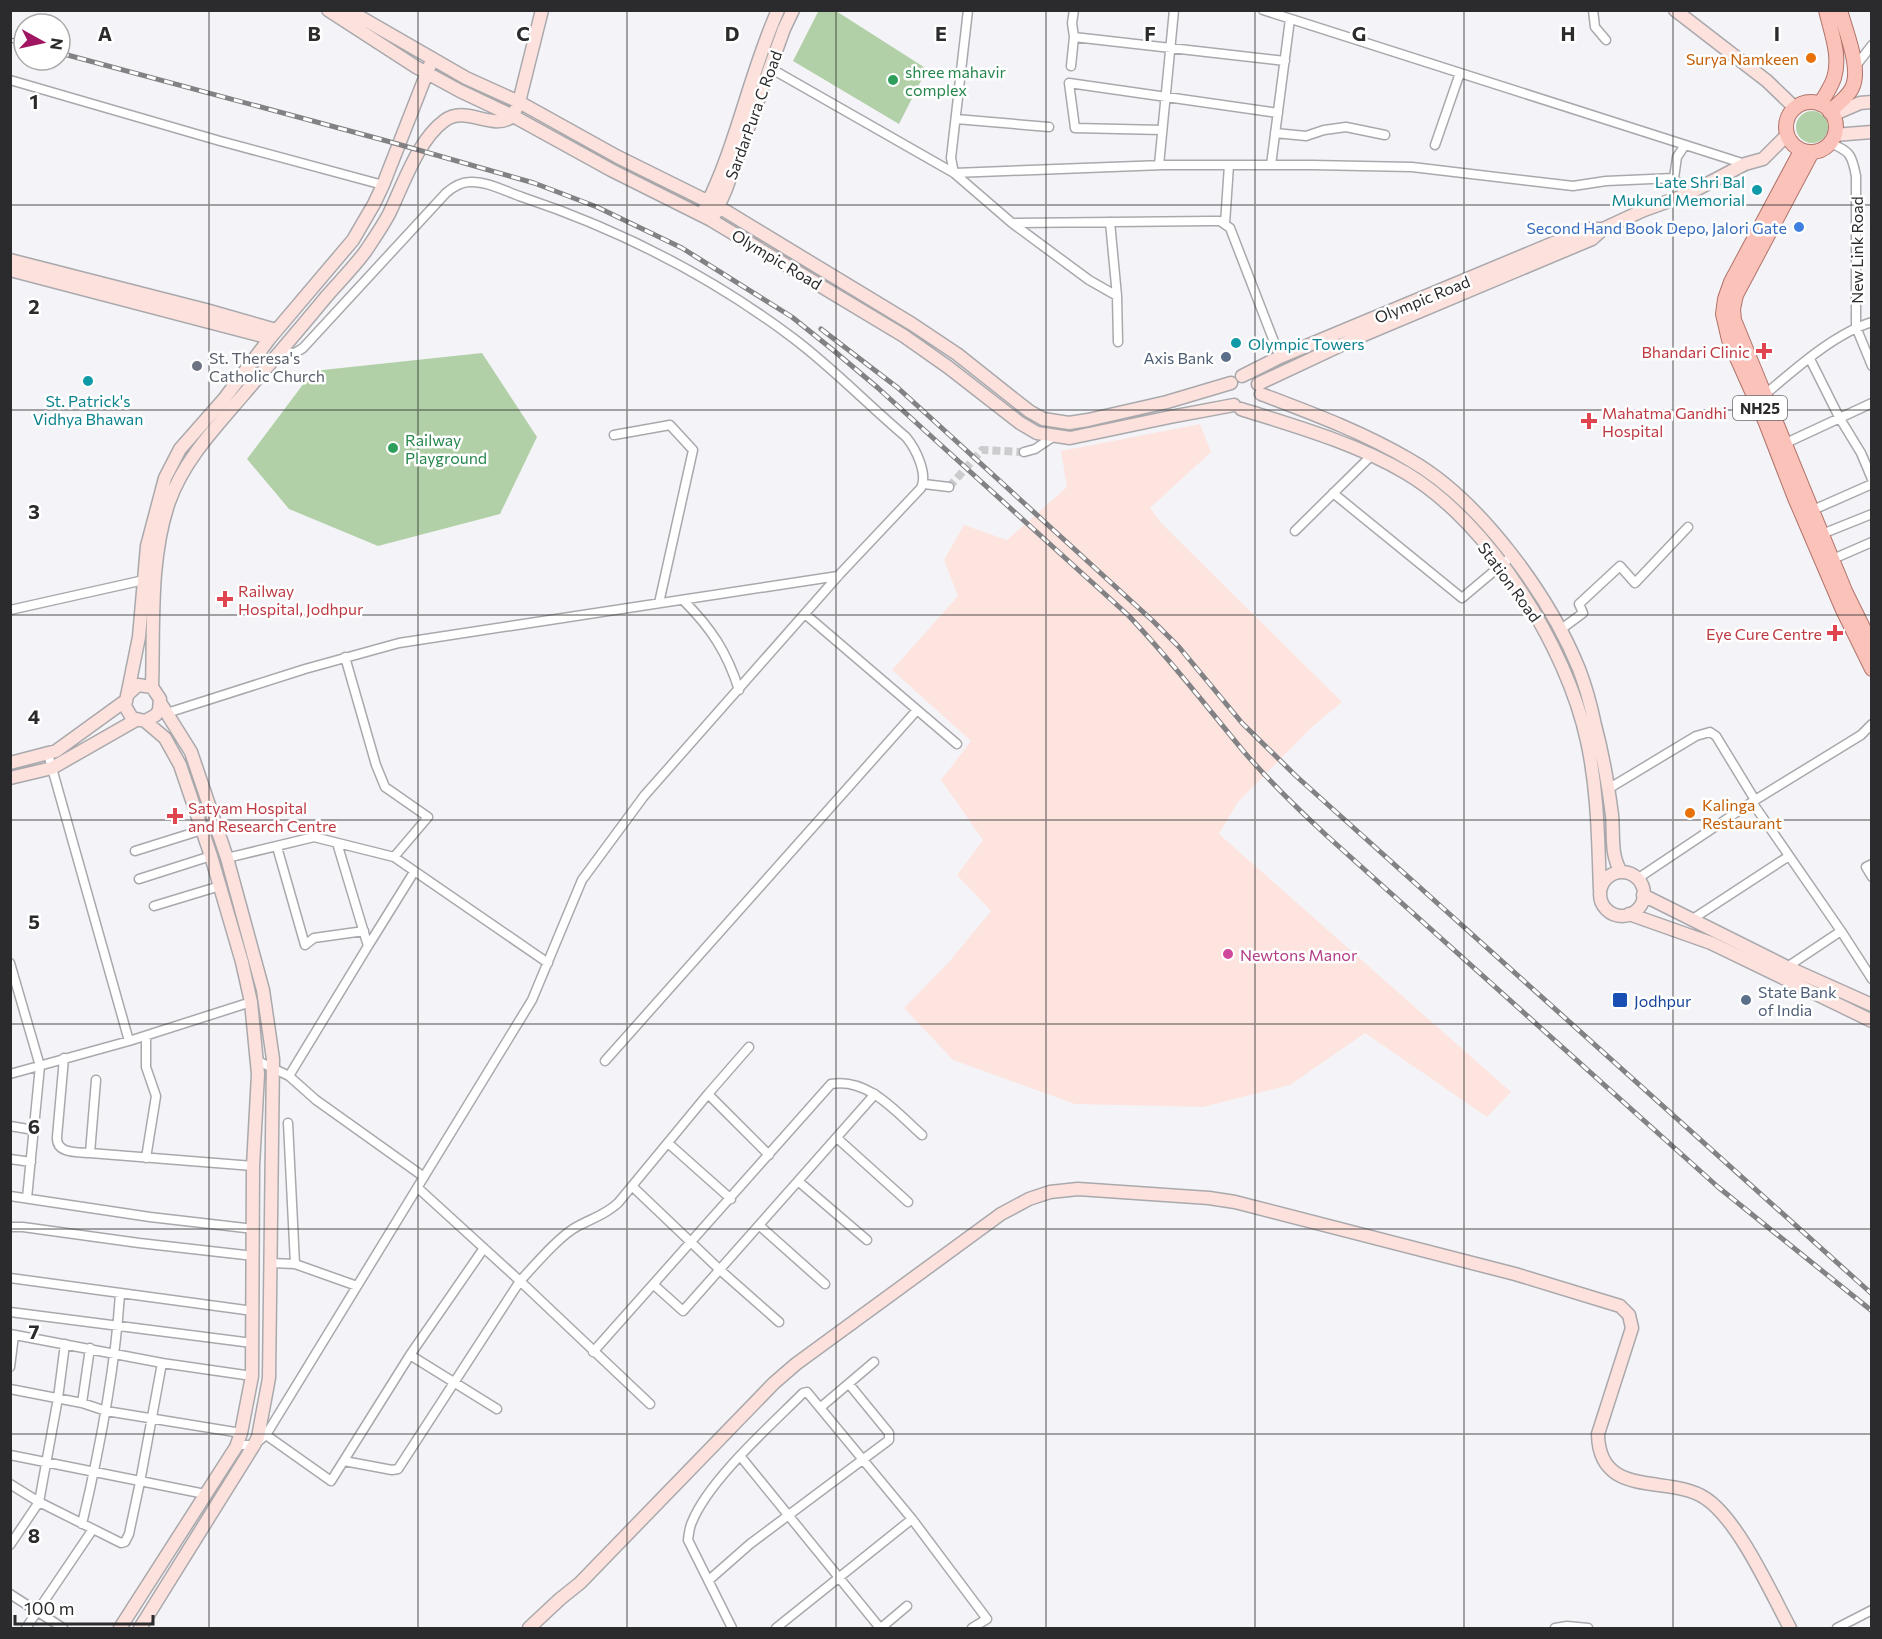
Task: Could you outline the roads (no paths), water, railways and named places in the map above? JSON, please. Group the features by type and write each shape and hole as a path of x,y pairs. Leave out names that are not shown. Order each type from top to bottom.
{"main road":[{"path":"1826,10 1836,51 1837,66 1827,110 1836,128 1825,148 1807,151 1795,147 1787,135 1787,120 1795,108 1807,103 1827,110"},
{"path":"1827,110 1850,91 1855,79 1855,67 1840,10"},
{"name":"NH25","path":"1807,151 1736,295 1731,329 1761,398 1822,562 1872,669"},
{"name":"NH25","path":"1761,398 1786,443 1822,534 1872,646"}],"street":[{"name":"Olympic Road","path":"328,10 352,17 466,78 519,102 618,157 714,204 912,324 957,354 1029,411 1043,419 1069,423 1088,420 1167,402 1236,380 1280,357 1587,229 1603,229"},
{"path":"152,687 156,580 162,532 170,501 184,470 194,454 270,362 365,252 388,215 409,168 434,130 449,117 456,115 468,115 500,122 513,116 519,102 542,10"},
{"name":"SardarPura C Road","path":"714,204 757,63 778,10"},
{"name":"SardarPura C Road","path":"706,217 714,204 793,10"},
{"path":"954,173 951,158 968,10"},
{"path":"1071,66 1074,10"},
{"path":"1159,165 1174,10"},
{"path":"1263,10 1745,164"},
{"path":"1593,10 1595,27 1606,40"},
{"path":"1675,10 1767,81 1795,108"},
{"name":"Olympic Road","path":"352,17 427,73 513,116 611,170 706,217 904,336 948,366 1020,423 1037,433 1070,438 1170,417 1237,407"},
{"path":"1271,165 1290,19"},
{"path":"1074,37 1285,61"},
{"path":"1855,67 1872,45"},
{"path":"120,1629 239,1439 252,1376 253,1166 258,1074 251,1002 220,886 180,765 165,738 141,720 128,714 126,698 139,637 147,546 165,478 180,449 224,399 273,334 353,240 383,185 433,60"},
{"path":"770,68 954,173 1012,223 1089,280 1117,296"},
{"path":"1435,145 1460,73"},
{"path":"10,80 220,141 383,185"},
{"path":"1162,130 1075,128 1069,83 1278,113"},
{"path":"1827,110 1872,102"},
{"path":"956,118 1049,128"},
{"path":"1275,133 1306,136 1324,130 1346,127 1385,135"},
{"path":"1832,139 1872,132"},
{"name":"Olympic Road","path":"1259,389 1354,339 1592,239 1603,229 1644,210 1686,195 1745,164 1763,159 1787,135"},
{"name":"New Link Road","path":"1832,139 1852,158 1856,176 1856,327 1872,366"},
{"path":"1685,145 1677,157 1674,178 1686,195"},
{"path":"954,173 1159,165 1271,165 1412,167 1573,186 1606,181 1674,178"},
{"path":"1226,224 1228,165"},
{"path":"254,1445 266,1435 532,1000 582,880 644,796 740,690 838,576 924,484 916,456 906,437 817,357 763,317 703,280 622,237 541,203 477,182 462,183 446,193 303,348 295,352 280,352"},
{"path":"1012,223 1211,220 1226,224 1230,228 1280,357"},
{"path":"1110,222 1117,296 1118,342"},
{"path":"10,260 206,310 273,334"},
{"path":"10,270 273,334"},
{"path":"1761,398 1810,359 1856,327 1872,322"},
{"path":"260,352 270,362"},
{"path":"1810,359 1872,478"},
{"path":"1248,377 1259,389 1254,406 1237,407 1228,395 1236,380 1248,377"},
{"name":"Station Road","path":"1259,389 1411,460 1452,489 1512,556 1537,590 1560,630 1584,684 1600,741 1612,816 1614,855 1621,872"},
{"path":"1786,443 1872,403"},
{"name":"Station Road","path":"1237,407 1321,434 1372,455 1406,473 1443,500 1467,524 1501,565 1525,598 1552,643 1565,672 1588,742 1598,818 1600,890"},
{"path":"614,435 669,425 693,450 659,603"},
{"path":"1024,452 1035,449 1053,437"},
{"path":"1295,531 1372,455"},
{"path":"924,484 949,487"},
{"path":"1813,510 1872,484"},
{"path":"1333,493 1462,598 1512,556"},
{"path":"1822,534 1872,514"},
{"path":"1560,630 1583,613 1579,604 1620,566 1635,583 1688,527"},
{"path":"1833,559 1872,542"},
{"path":"10,778 52,768 164,709 399,643 838,576"},
{"path":"10,610 144,580"},
{"path":"683,600 706,623 731,663 740,690"},
{"path":"805,614 957,744"},
{"path":"345,657 376,765 385,787 428,817 394,857"},
{"path":"10,763 48,754 66,744 126,698 131,689 145,685 152,687 159,694 164,709 191,752 227,858 263,990 274,1068 269,1378 258,1437 140,1629"},
{"path":"605,1061 917,710"},
{"path":"1637,879 1753,801 1861,735 1872,724"},
{"path":"1608,789 1696,736 1710,732 1716,736 1753,801 1872,979"},
{"path":"1861,735 1872,732"},
{"path":"48,754 129,1041"},
{"path":"135,851 202,830"},
{"path":"227,858 314,837 394,857 548,963"},
{"path":"337,843 369,946"},
{"path":"277,847 305,945 314,938 364,931"},
{"path":"139,879 211,856"},
{"path":"1691,920 1789,856"},
{"path":"1872,864 1866,867 1872,877"},
{"path":"289,1076 414,872"},
{"path":"1621,872 1637,879 1641,884 1643,895 1636,910 1621,916 1609,912 1602,902 1600,890 1607,878 1621,872"},
{"path":"154,906 220,886"},
{"path":"1643,895 1787,967 1871,1004"},
{"path":"1629,914 1711,943 1872,1021"},
{"path":"1787,967 1841,931"},
{"path":"10,963 40,1066 27,1198"},
{"path":"10,1074 146,1036 251,1002"},
{"path":"146,1036 147,1074 156,1096 146,1158"},
{"path":"344,1461 392,1470 398,1469 520,1281 544,1254 576,1226 608,1213 633,1187 708,1094 750,1047"},
{"path":"64,1058 57,1144 59,1147 90,1153 253,1166"},
{"path":"256,1060 289,1076 316,1100 424,1178"},
{"path":"90,1153 96,1080"},
{"path":"593,1353 831,1084 841,1082 858,1085 875,1094 922,1135"},
{"path":"708,1094 769,1155"},
{"path":"654,1285 683,1311 875,1094"},
{"path":"288,1122 295,1264"},
{"path":"10,1126 34,1130"},
{"path":"837,1138 908,1202"},
{"path":"668,1143 731,1199"},
{"path":"10,1159 31,1162"},
{"path":"798,1181 867,1240"},
{"path":"633,1187 720,1270 779,1322"},
{"path":"418,1188 650,1404"},
{"path":"529,1629 580,1583 774,1383 796,1364 1001,1214 1029,1199 1050,1192 1078,1189 1209,1198 1235,1202 1515,1274 1620,1306 1629,1316 1632,1328 1598,1434 1598,1447 1602,1458 1609,1468 1630,1480 1642,1484 1691,1491 1717,1507 1737,1532 1790,1629"},
{"path":"10,1196 150,1217 254,1229"},
{"path":"760,1226 825,1284"},
{"path":"10,1227 254,1256"},
{"path":"266,1435 331,1481 411,1355 484,1248"},
{"path":"271,1263 295,1264 357,1286"},
{"path":"10,1278 253,1311"},
{"path":"82,1524 106,1411 115,1353 120,1294"},
{"path":"10,1312 252,1343"},
{"path":"10,1367 12,1334 162,1363 252,1376"},
{"path":"10,1545 39,1502 58,1398 65,1344"},
{"path":"82,1403 90,1348"},
{"path":"411,1355 497,1409"},
{"path":"821,1407 874,1362"},
{"path":"12,1488 121,1543 125,1542 129,1534 140,1482 162,1363"},
{"path":"709,1580 750,1544 889,1440 890,1437 849,1384"},
{"path":"10,1389 152,1419 239,1439 254,1445"},
{"path":"732,1629 688,1540 690,1528 699,1508 718,1481 803,1393 807,1392 912,1519 987,1619 972,1629"},
{"path":"10,1455 205,1494"},
{"path":"741,1457 881,1629 907,1606"},
{"path":"776,1629 912,1519"},
{"path":"26,1629 93,1529"},
{"path":"10,1594 63,1629"},
{"path":"1837,1629 1872,1610"},
{"path":"1555,1629 1567,1626 1588,1629"}],"tunnel":[{"path":"949,487 982,450 1024,452"}],"railway":[{"path":"72,56 534,183 597,207 682,248 792,317 878,388 1128,615 1255,764 1326,835 1718,1187 1872,1311"},
{"path":"821,329 898,388 1153,621 1179,647 1242,723 1296,776 1872,1294"}],"place":[{"name":"Surya Namkeen","path":"1811,58"},
{"name":"shree mahavir complex","path":"893,80"},
{"name":"Late Shri Bal Mukund Memorial","path":"1757,190"},
{"name":"Second Hand Book Depo, Jalori Gate","path":"1799,227"},
{"name":"Olympic Towers","path":"1236,343"},
{"name":"Bhandari Clinic","path":"1764,351"},
{"name":"Axis Bank","path":"1226,357"},
{"name":"St. Theresa's Catholic Church","path":"197,366"},
{"name":"St. Patrick's Vidhya Bhawan","path":"88,381"},
{"name":"Mahatma Gandhi Hospital","path":"1589,421"},
{"name":"Railway Playground","path":"393,448"},
{"name":"Railway Hospital, Jodhpur","path":"225,599"},
{"name":"Eye Cure Centre","path":"1835,633"},
{"name":"Kalinga Restaurant","path":"1690,813"},
{"name":"Satyam Hospital and Research Centre","path":"175,816"},
{"name":"Newtons Manor","path":"1228,954"},
{"name":"Jodhpur","path":"1620,1000"},
{"name":"State Bank of India","path":"1746,1000"}]}
